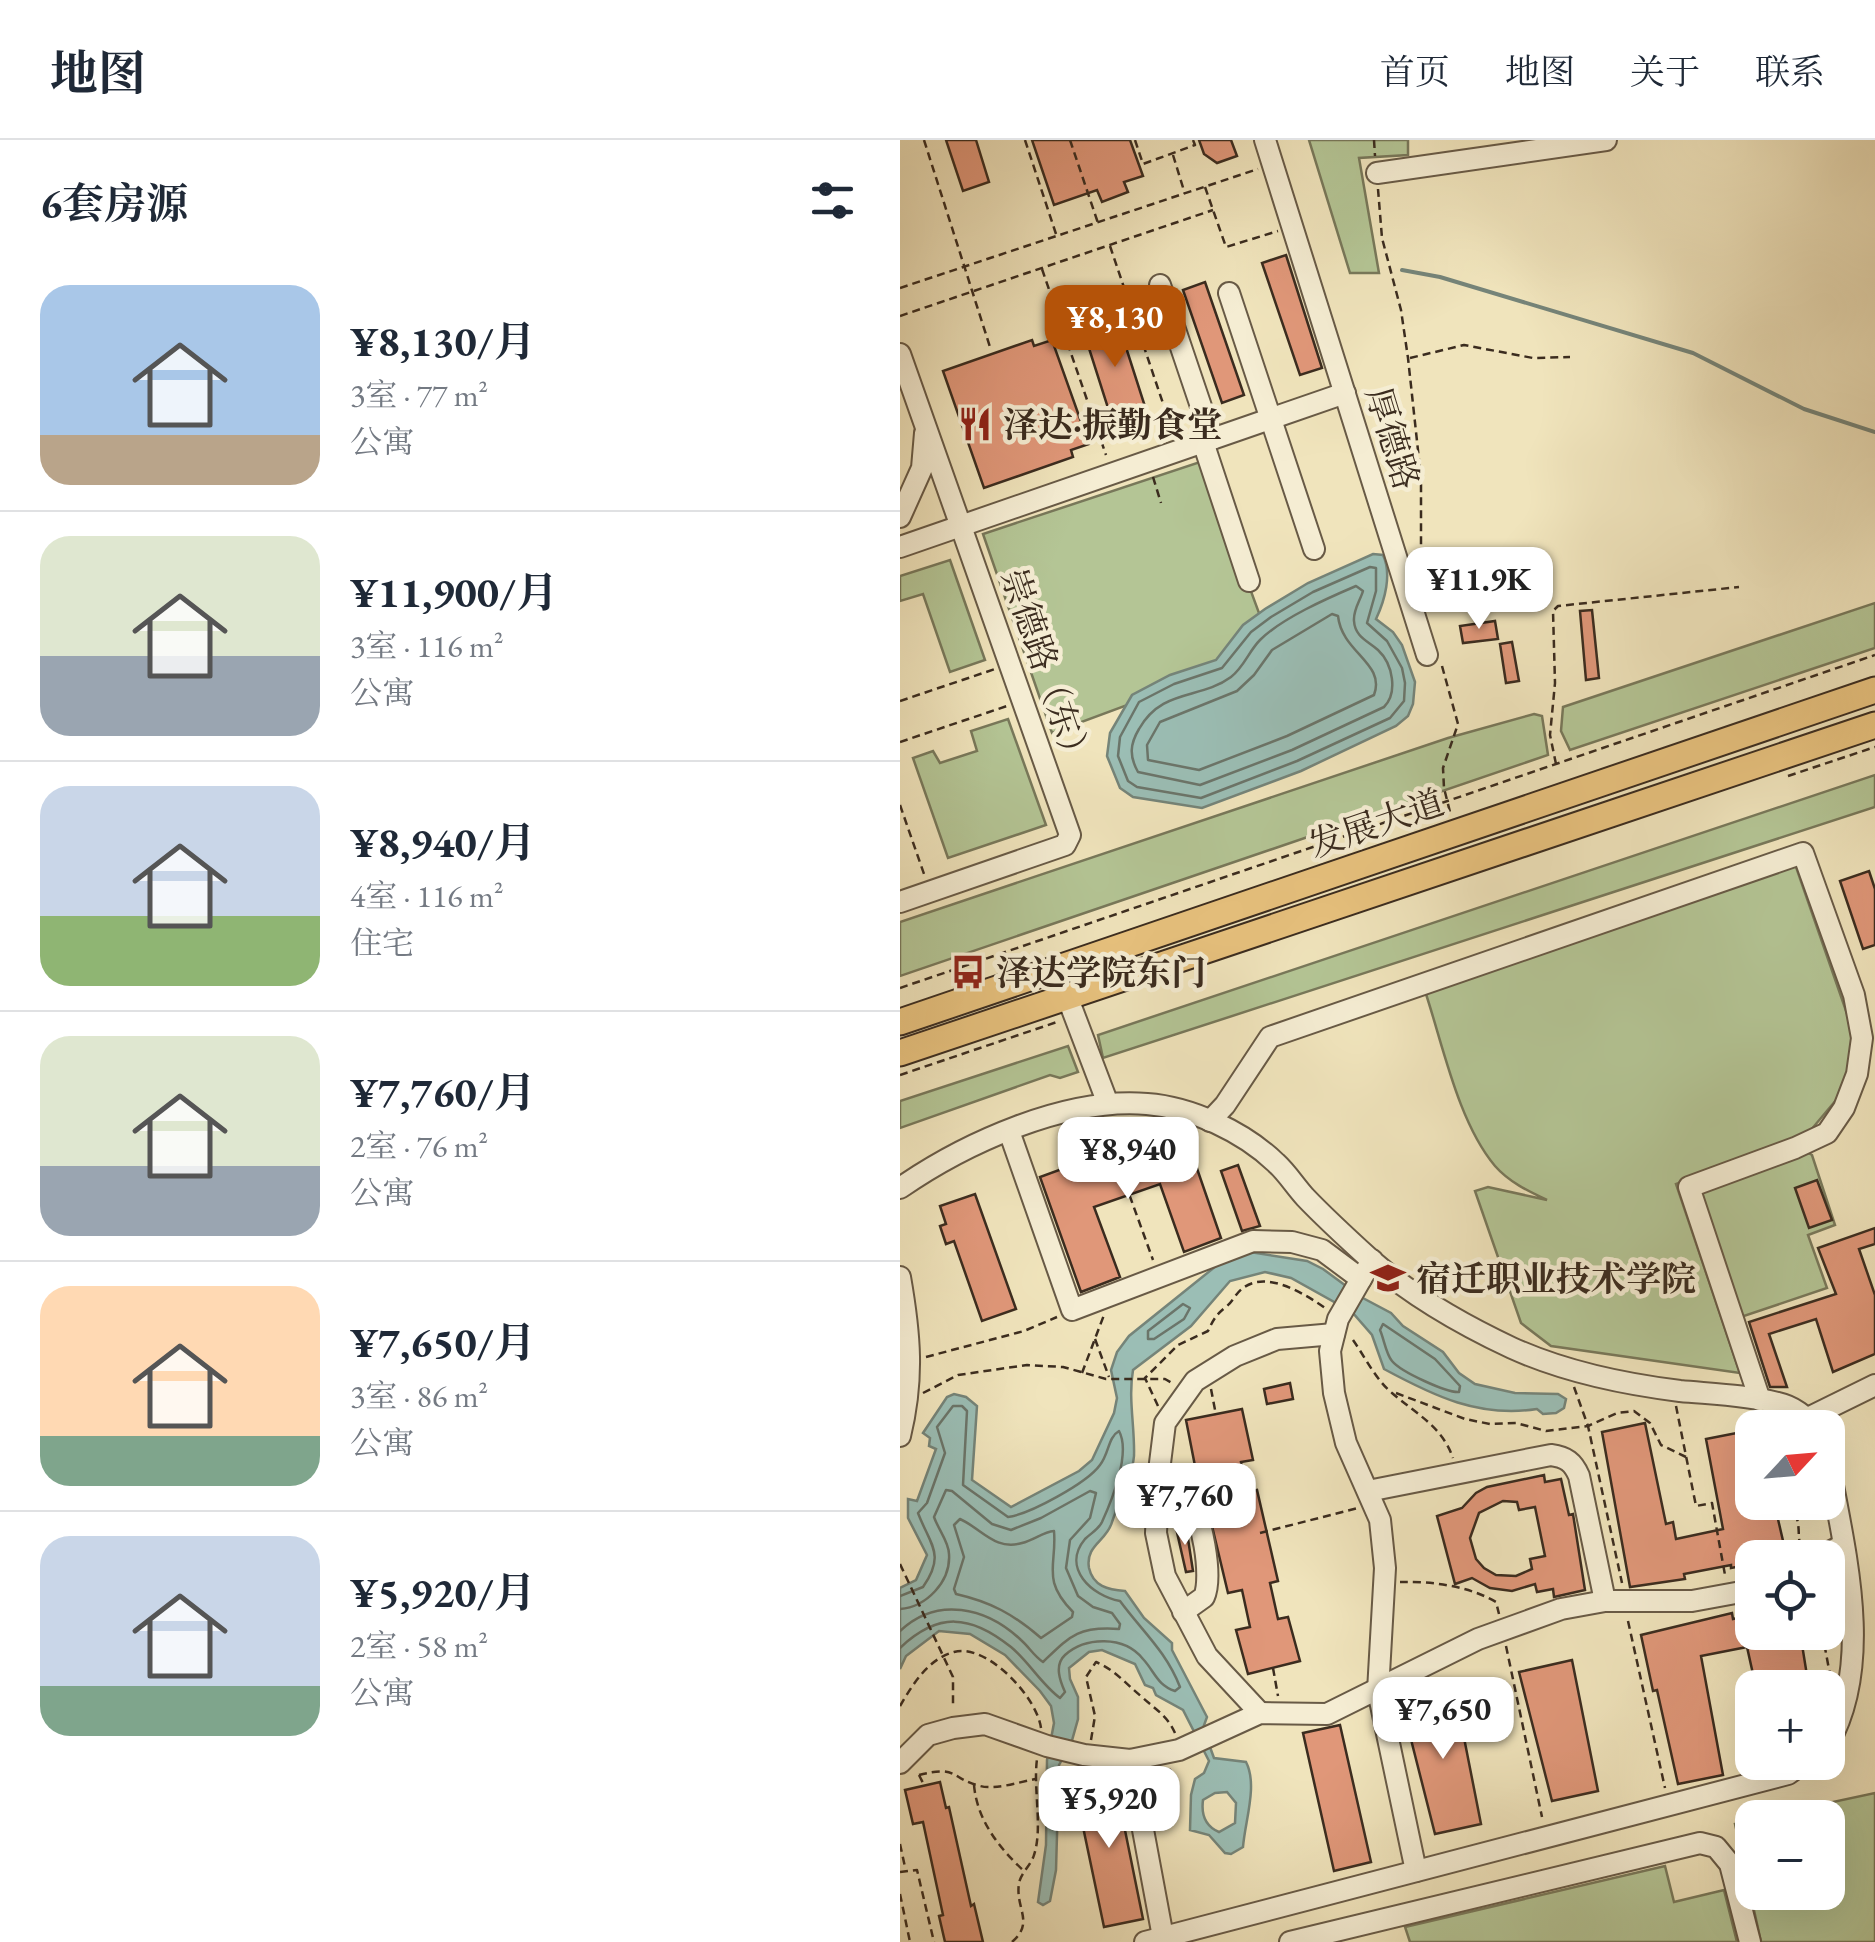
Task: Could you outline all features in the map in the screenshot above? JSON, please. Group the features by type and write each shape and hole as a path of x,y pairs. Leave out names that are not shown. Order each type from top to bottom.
{"main road":[{"name":"发展大道","path":"900,1022 1875,690"},
{"name":"发展大道","path":"900,1053 1875,725"}],"street":[{"name":"厚德路","path":"1266,140 1345,394 1434,658"},
{"path":"1377,173 1606,140"},
{"path":"1160,285 1249,581"},
{"path":"1229,293 1314,549"},
{"name":"崇德路（东）","path":"900,354 1070,835 1065,845 930,892"},
{"path":"900,546 1345,394"},
{"path":"900,517 922,468 926,426"},
{"path":"1210,1121 1226,1106 1270,1037 1803,853 1854,995 1862,1038 1857,1074 1844,1108 1827,1132 1688,1188 1760,1400"},
{"path":"900,902 930,892"},
{"path":"1067,996 1102,1106"},
{"path":"900,1188 926,1170 1037,1120 1102,1106 1149,1104 1210,1121 1255,1146 1276,1163 1366,1270"},
{"path":"1009,1131 1072,1310 1253,1242 1270,1240 1322,1250 1513,1348 1594,1376 1781,1403 1792,1410"},
{"path":"1366,1270 1338,1319 1330,1350 1334,1392 1346,1443 1380,1520 1384,1583 1378,1691 1416,1871"},
{"path":"900,1277 910,1338 909,1400 900,1436"},
{"path":"1270,1714 1206,1656 1166,1576 1156,1533 1165,1423 1195,1381 1235,1356 1278,1340 1334,1334"},
{"path":"1833,1410 1875,1385"},
{"path":"1371,1498 1551,1455 1564,1457 1575,1466 1579,1476 1605,1602"},
{"path":"1158,1483 1184,1495 1194,1508 1210,1575 1204,1596 1183,1612"},
{"path":"1845,1560 1856,1646 1845,1711"},
{"path":"900,1763 928,1735 985,1724 1045,1746 1130,1760 1179,1750 1270,1714 1327,1714 1503,1630 1562,1609 1605,1602 1692,1601 1735,1593"},
{"path":"1130,1760 1154,1940 1765,1780"},
{"path":"1290,1942 1330,1937 1700,1843 1716,1846 1730,1864 1750,1942"}],"path":[{"path":"924,140 990,346"},
{"path":"1025,140 1056,236"},
{"path":"1070,140 1098,223"},
{"path":"1134,140 1142,164 1195,145 1194,140"},
{"path":"1374,140 1382,238 1401,310 1421,478 1423,550 1419,586"},
{"path":"1172,153 1185,194"},
{"path":"900,288 1273,164"},
{"path":"1205,187 1226,246 1296,233"},
{"path":"900,316 1212,210"},
{"path":"1110,244 1179,450"},
{"path":"1041,268 1112,474"},
{"path":"1408,358 1464,345 1517,356 1570,357"},
{"path":"1148,461 1161,502"},
{"path":"1556,766 1550,735 1555,683 1552,611 1558,606 1739,587"},
{"path":"900,988 1875,655"},
{"path":"1434,658 1458,724 1444,768 1447,803 1458,832"},
{"path":"900,701 1010,664"},
{"path":"900,742 1023,700"},
{"path":"900,805 930,892"},
{"path":"1102,1106 1160,1277"},
{"path":"1082,1374 1111,1295"},
{"path":"910,1360 1024,1331 1072,1310"},
{"path":"1095,1339 1110,1379"},
{"path":"909,1400 958,1375 1027,1365 1063,1367 1110,1379 1165,1378 1186,1393"},
{"path":"1208,1373 1216,1415"},
{"path":"1143,1378 1165,1423"},
{"path":"1672,1390 1696,1506 1712,1503 1729,1594"},
{"path":"1390,1391 1465,1419 1490,1424 1516,1423 1546,1431 1588,1426 1617,1413 1634,1411 1650,1423 1661,1444 1686,1456"},
{"path":"1260,1533 1371,1498"},
{"path":"900,1564 953,1677 953,1714 948,1729"},
{"path":"1384,1583 1428,1581 1481,1593 1496,1602 1542,1817"},
{"path":"900,1706 930,1665 956,1651 968,1652 1004,1670 1028,1695 1040,1718 1045,1746 1036,1762 1034,1856 1020,1880 1024,1930 1012,1942"},
{"path":"1081,1754 1092,1736 1095,1716 1086,1677 1096,1662 1128,1680 1141,1697 1169,1719 1179,1750 1159,1795 1137,1801"},
{"path":"1270,1714 1273,1668"},
{"path":"918,1775 938,1770 954,1772 984,1787 1036,1779"},
{"path":"974,1784 982,1815 997,1844 1025,1872"},
{"path":"900,1844 906,1870"},
{"path":"900,1872 918,1870 934,1942"},
{"path":"900,1894 910,1942"}],"green space":[{"path":"1309,140 1408,140 1408,155 1359,158 1379,273 1350,273"},
{"path":"1203,461 1273,651 1052,733 983,534"},
{"path":"950,560 985,660 950,672 923,594 900,601 900,576"},
{"path":"1875,603 1875,648 1570,750 1561,731 1563,707"},
{"path":"1534,714 1542,716 1548,755 900,976 900,922 1448,738"},
{"path":"1008,719 1046,825 948,858 913,758 933,751 940,763 977,751 971,731"},
{"path":"1875,775 1875,807 1103,1058 1098,1035"},
{"path":"1795,864 1853,1031 1842,1093 1805,1137 1676,1184 1740,1373 1551,1346 1521,1323 1475,1191 1488,1187 1547,1200 1506,1177 1482,1148 1461,1106 1425,991"},
{"path":"1068,1046 1078,1072 1060,1078 1050,1075 900,1128 900,1101"},
{"path":"1807,1152 1812,1155 1835,1225 1808,1235 1827,1288 1741,1317 1698,1193"},
{"path":"1875,1793 1875,1942 1761,1942 1754,1910 1845,1910 1842,1800"},
{"path":"1665,1866 1674,1902 1724,1890 1737,1942 1410,1942 1405,1927"}],"water":[{"path":"1373,554 1383,555 1387,570 1385,595 1376,619 1402,645 1415,682 1408,716 1396,726 1301,771 1202,808 1133,797 1120,788 1107,756 1110,733 1132,695 1170,675 1216,660 1243,625 1265,609 1308,583"},
{"path":"1250,1252 1307,1261 1391,1313 1403,1326 1443,1352 1459,1373 1475,1384 1515,1393 1558,1394 1566,1399 1564,1408 1543,1414 1537,1409 1496,1410 1457,1402 1421,1388 1384,1369 1372,1335 1352,1312 1291,1278 1265,1272 1230,1281 1191,1326 1133,1370 1133,1464 1109,1528 1090,1554 1089,1568 1102,1586 1125,1591 1144,1618 1172,1643 1207,1717 1203,1728 1214,1758 1246,1762 1251,1792 1243,1847 1225,1853 1209,1835 1190,1830 1195,1779 1204,1773 1209,1761 1183,1710 1145,1685 1135,1664 1102,1650 1089,1652 1069,1668 1078,1697 1078,1719 1071,1744 1059,1765 1056,1870 1050,1901 1043,1905 1038,1902 1046,1845 1047,1760 1054,1723 1051,1706 1005,1655 970,1634 939,1631 906,1656 900,1669 900,1588 916,1580 927,1555 908,1518 908,1499 917,1501 936,1449 929,1446 930,1438 923,1433 947,1397 966,1397 977,1406 972,1480 1011,1507 1079,1471 1092,1460 1114,1413 1117,1398 1111,1370 1117,1352 1129,1336 1221,1262","holes":["1227,1792 1236,1803 1235,1823 1219,1832 1207,1823 1203,1800"]}],"building":[{"path":"946,140 976,140 989,182 963,191"},
{"path":"1032,140 1130,140 1143,176 1124,182 1128,192 1102,202 1097,190 1054,205"},
{"path":"1199,140 1231,140 1237,156 1217,163 1204,154"},
{"path":"1286,255 1322,368 1300,375 1262,263"},
{"path":"1205,282 1244,395 1222,403 1183,290"},
{"path":"1114,310 1149,419 1115,430 1080,320"},
{"path":"1032,340 1034,346 1052,340 1089,444 1071,450 1073,457 984,488 943,371"},
{"path":"1592,610 1599,678 1586,680 1580,611"},
{"path":"1495,621 1498,639 1463,643 1460,626"},
{"path":"1512,642 1519,681 1506,683 1500,644"},
{"path":"1869,871 1875,889 1875,945 1863,949 1840,881"},
{"path":"1183,1128 1221,1238 1184,1252 1160,1184 1094,1207 1120,1277 1081,1292 1040,1177 1078,1163 1082,1175 1102,1167 1099,1158 1124,1149 1127,1157 1148,1149 1145,1141"},
{"path":"1238,1165 1260,1226 1242,1231 1221,1171"},
{"path":"1817,1180 1832,1220 1809,1228 1795,1188"},
{"path":"975,1194 1016,1309 982,1321 954,1241 946,1244 940,1226 946,1224 940,1206"},
{"path":"1875,1228 1875,1244 1859,1249 1875,1295 1875,1354 1833,1372 1816,1319 1769,1334 1787,1387 1770,1387 1749,1322 1836,1294 1818,1248"},
{"path":"1290,1383 1293,1399 1267,1404 1264,1389"},
{"path":"1242,1409 1253,1460 1241,1462 1246,1492 1257,1490 1278,1581 1270,1583 1278,1619 1288,1617 1300,1661 1248,1674 1236,1630 1250,1627 1242,1590 1228,1593 1206,1501 1218,1499 1212,1468 1196,1471 1186,1420"},
{"path":"1645,1423 1666,1524 1673,1522 1676,1539 1723,1529 1706,1439 1735,1433 1735,1520 1778,1520 1783,1540 1735,1540 1735,1567 1630,1587 1602,1432"},
{"path":"1544,1475 1545,1482 1561,1479 1569,1515 1573,1514 1585,1590 1554,1597 1553,1589 1537,1592 1535,1584 1512,1591 1490,1588 1472,1578 1455,1584 1437,1516 1462,1508 1487,1487","holes":["1503,1501 1517,1502 1519,1510 1535,1507 1545,1556 1530,1559 1532,1569 1516,1576 1496,1575 1476,1559 1470,1538 1479,1513"]},
{"path":"1186,1526 1193,1571 1186,1572 1176,1528"},
{"path":"1732,1613 1735,1649 1701,1656 1723,1775 1678,1784 1641,1635"},
{"path":"1748,1650 1803,1650 1806,1670 1752,1670"},
{"path":"1572,1660 1598,1791 1552,1801 1519,1672"},
{"path":"1455,1692 1481,1824 1435,1834 1402,1704"},
{"path":"1340,1725 1371,1862 1334,1871 1303,1733"},
{"path":"1114,1776 1143,1919 1104,1927 1074,1784"},
{"path":"940,1782 983,1942 945,1942 923,1822 913,1824 905,1790"}],"waterway":[{"path":"1402,270 1440,277 1693,353 1804,409 1875,432"}],"place":[{"name":"泽达·振勤食堂","path":"975,424"},
{"name":"泽达学院东门","path":"968,972"},
{"name":"宿迁职业技术学院","path":"1388,1278"}]}
